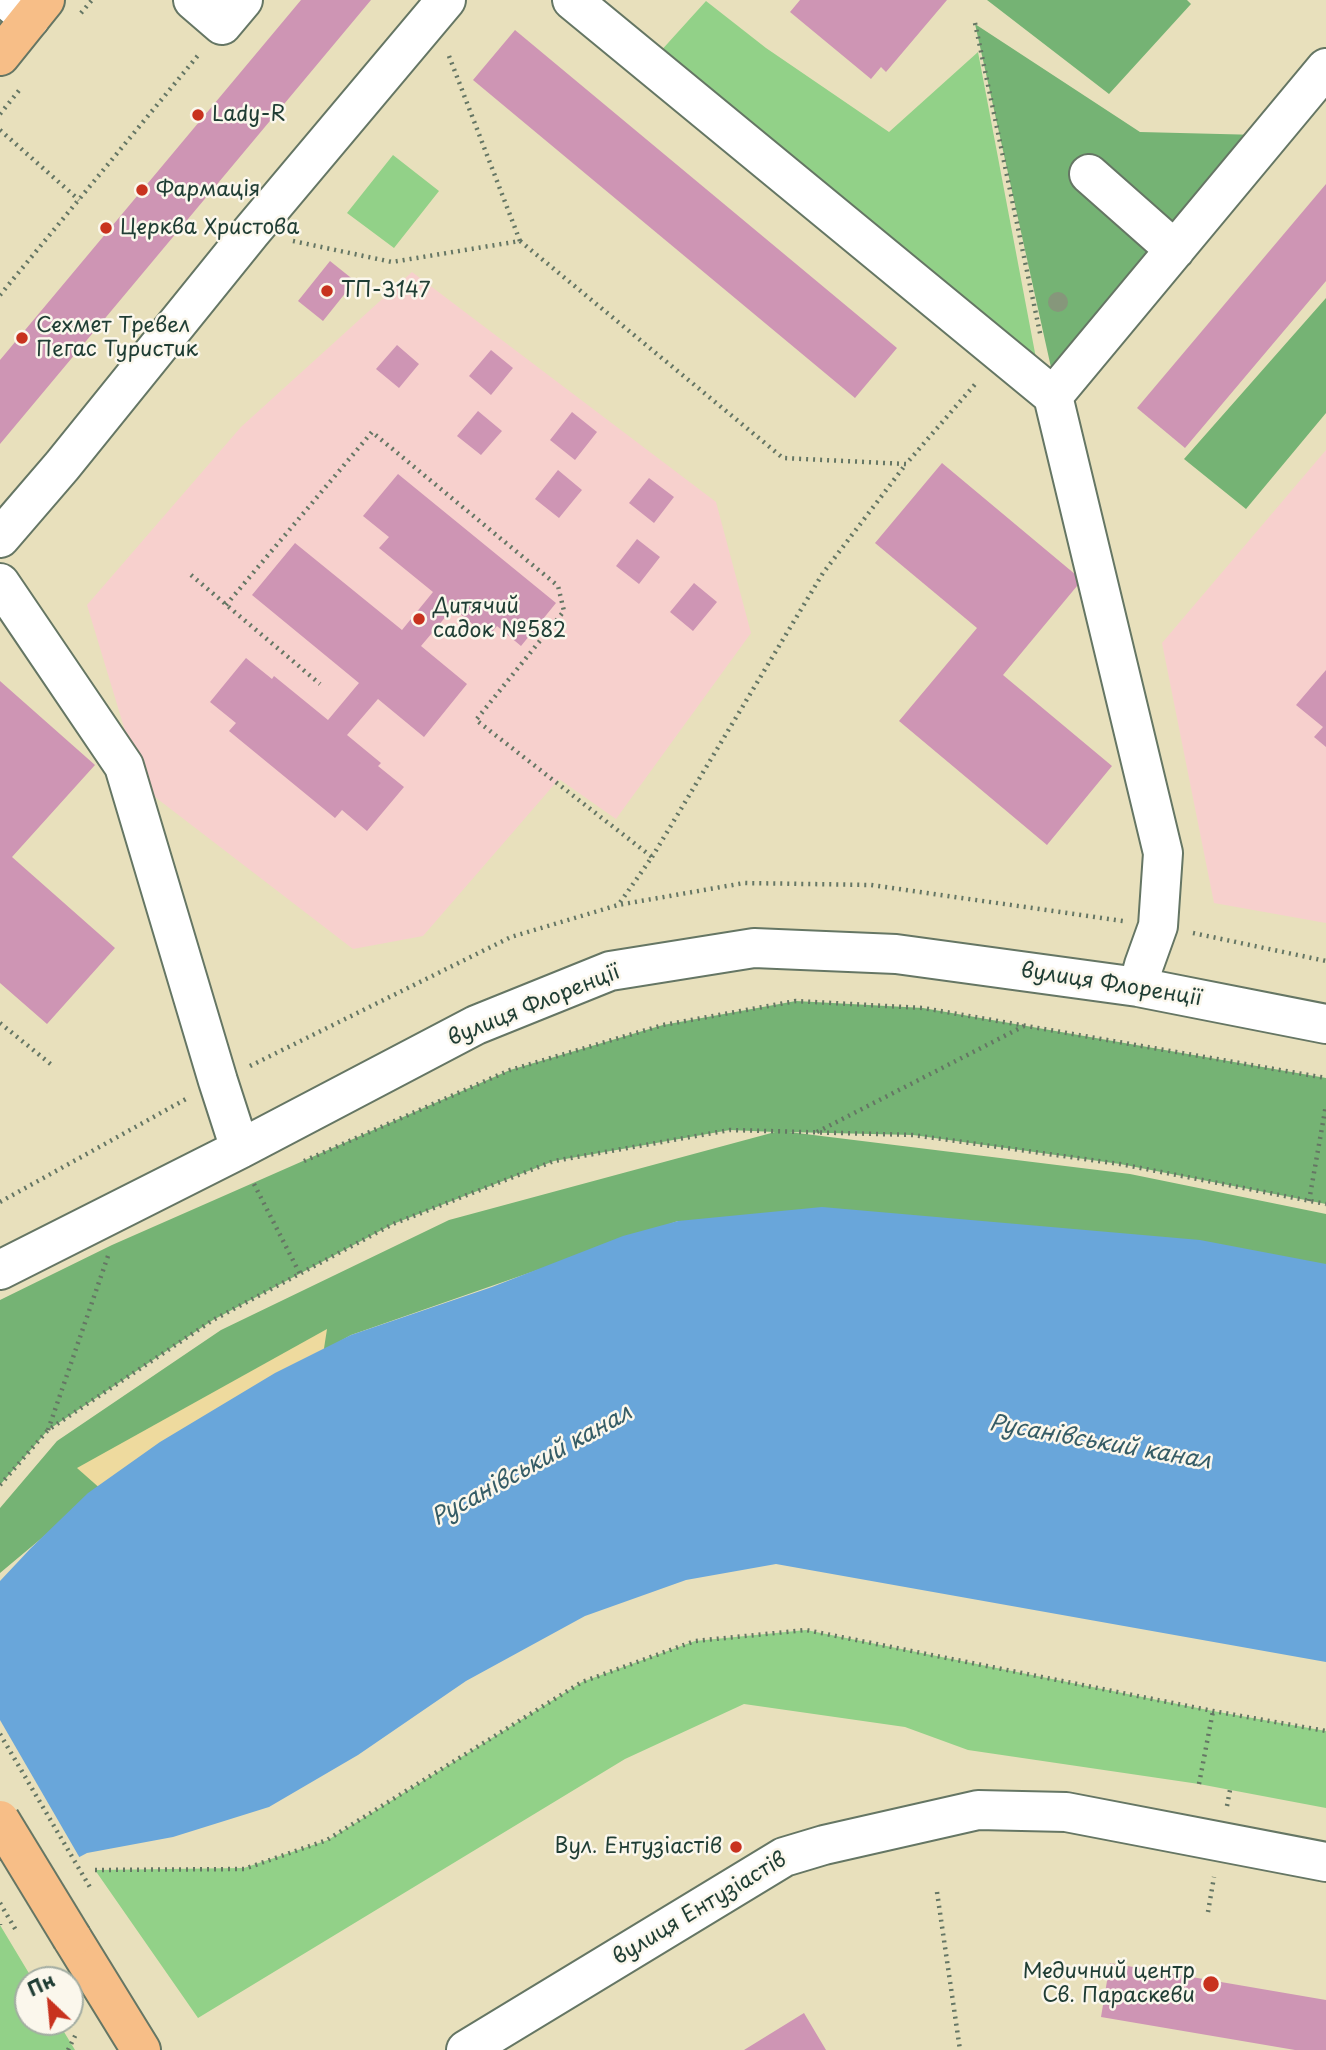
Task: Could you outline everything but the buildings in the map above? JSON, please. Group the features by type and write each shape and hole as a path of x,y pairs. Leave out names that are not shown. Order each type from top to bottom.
{"main road":[{"path":"0,56 27,6"},
{"path":"0,1820 141,2050"}],"street":[{"path":"194,0 233,12"},
{"path":"572,0 1053,396 1163,853 1158,926 1138,986"},
{"path":"0,538 62,466 251,232 440,8"},
{"path":"1053,396 1326,68"},
{"path":"1089,173 1175,250"},
{"path":"0,583 124,766 218,1082 247,1166"},
{"name":"вулиця Флоренції","path":"0,1270 247,1166 476,1025 610,971 754,948 896,954 1138,986 1326,1024"},
{"name":"вулиця Ентузіастів","path":"466,2050 785,1857 824,1845 978,1810 1066,1812 1326,1862"}],"path":[{"path":"440,8 520,241 783,458 906,464"},
{"path":"0,295 233,12"},
{"path":"975,23 1053,396"},
{"path":"0,130 79,200"},
{"path":"251,232 392,262 520,241"},
{"path":"618,905 652,857 823,573 906,464 1002,354"},
{"path":"226,605 372,432 558,586 564,611 476,720 652,857"},
{"path":"191,575 320,684"},
{"path":"302,1161 510,1070 663,1025 796,1001 923,1007 1326,1078"},
{"path":"0,1023 53,1066"},
{"path":"815,1132 1025,1026"},
{"path":"1310,1201 1326,1105"},
{"path":"0,1485 48,1430 213,1320 393,1224 554,1161 730,1130 913,1135 1120,1164 1326,1204"},
{"path":"247,1166 266,1178"},
{"path":"242,1188 247,1166"},
{"path":"247,1166 300,1274"},
{"path":"48,1430 112,1245"},
{"path":"95,1870 244,1868 327,1840 582,1682 695,1641 806,1630 1326,1731"},
{"path":"1199,1784 1213,1711"},
{"path":"0,1734 91,1889"},
{"path":"937,1892 960,2050"},
{"path":"0,1903 17,1932"}],"shaded area":[{"name":"Дитячий садок №582","path":"412,272 716,502 751,633 616,819 559,779 423,936 353,949 142,787 87,605 241,427"},
{"path":"1326,450 1326,923 1214,903 1162,643"}],"green space":[{"path":"987,0 1187,0 1191,4 1109,94"},
{"path":"706,1 766,48 889,132 978,52 1039,374 649,64"},
{"path":"975,24 1140,132 1260,135 1054,381"},
{"path":"393,155 439,191 394,248 347,213"},
{"path":"1326,298 1326,413 1246,509 1184,459"},
{"path":"796,1001 923,1008 1326,1078 1326,1204 1120,1164 913,1135 789,1132 1130,1174 1326,1214 1326,1273 678,1221 351,1335 141,1455 0,1573 0,1508 57,1441 221,1330 449,1220 775,1132 730,1130 554,1161 393,1224 213,1320 48,1430 0,1485 0,1300 112,1245 510,1070 663,1025"},
{"path":"806,1630 1326,1731 1326,1808 1199,1784 968,1750 905,1727 744,1704 625,1759 198,2018 95,1870 244,1868 328,1840 582,1682 695,1641"},
{"path":"0,1925 25,1966 14,1966 14,2036 66,2036 75,2050 0,2050"}],"sand":[{"path":"327,1329 313,1419 137,1521 77,1468"}],"water":[{"name":"Русанівський канал","path":"822,1207 1200,1240 1326,1264 1326,1662 776,1564 686,1580 585,1616 466,1681 358,1755 269,1807 173,1837 87,1853 0,1899 0,1581 88,1493 160,1442 275,1373 351,1335 492,1287 623,1236 678,1221"}],"pier":[{"path":"0,1720 81,1860 0,1902"}],"place":[{"name":"Lady-R","path":"198,115"},
{"name":"Фармація","path":"142,190"},
{"name":"Церква Христова","path":"106,228"},
{"name":"ТП-3147","path":"327,291"},
{"name":"Сехмет Тревел Пегас Туристик","path":"22,338"},
{"name":"Дитячий садок №582","path":"419,619"},
{"name":"Вул. Ентузіастів","path":"736,1847"},
{"name":"Медичний центр Св. Параскеви","path":"1211,1984"}]}
